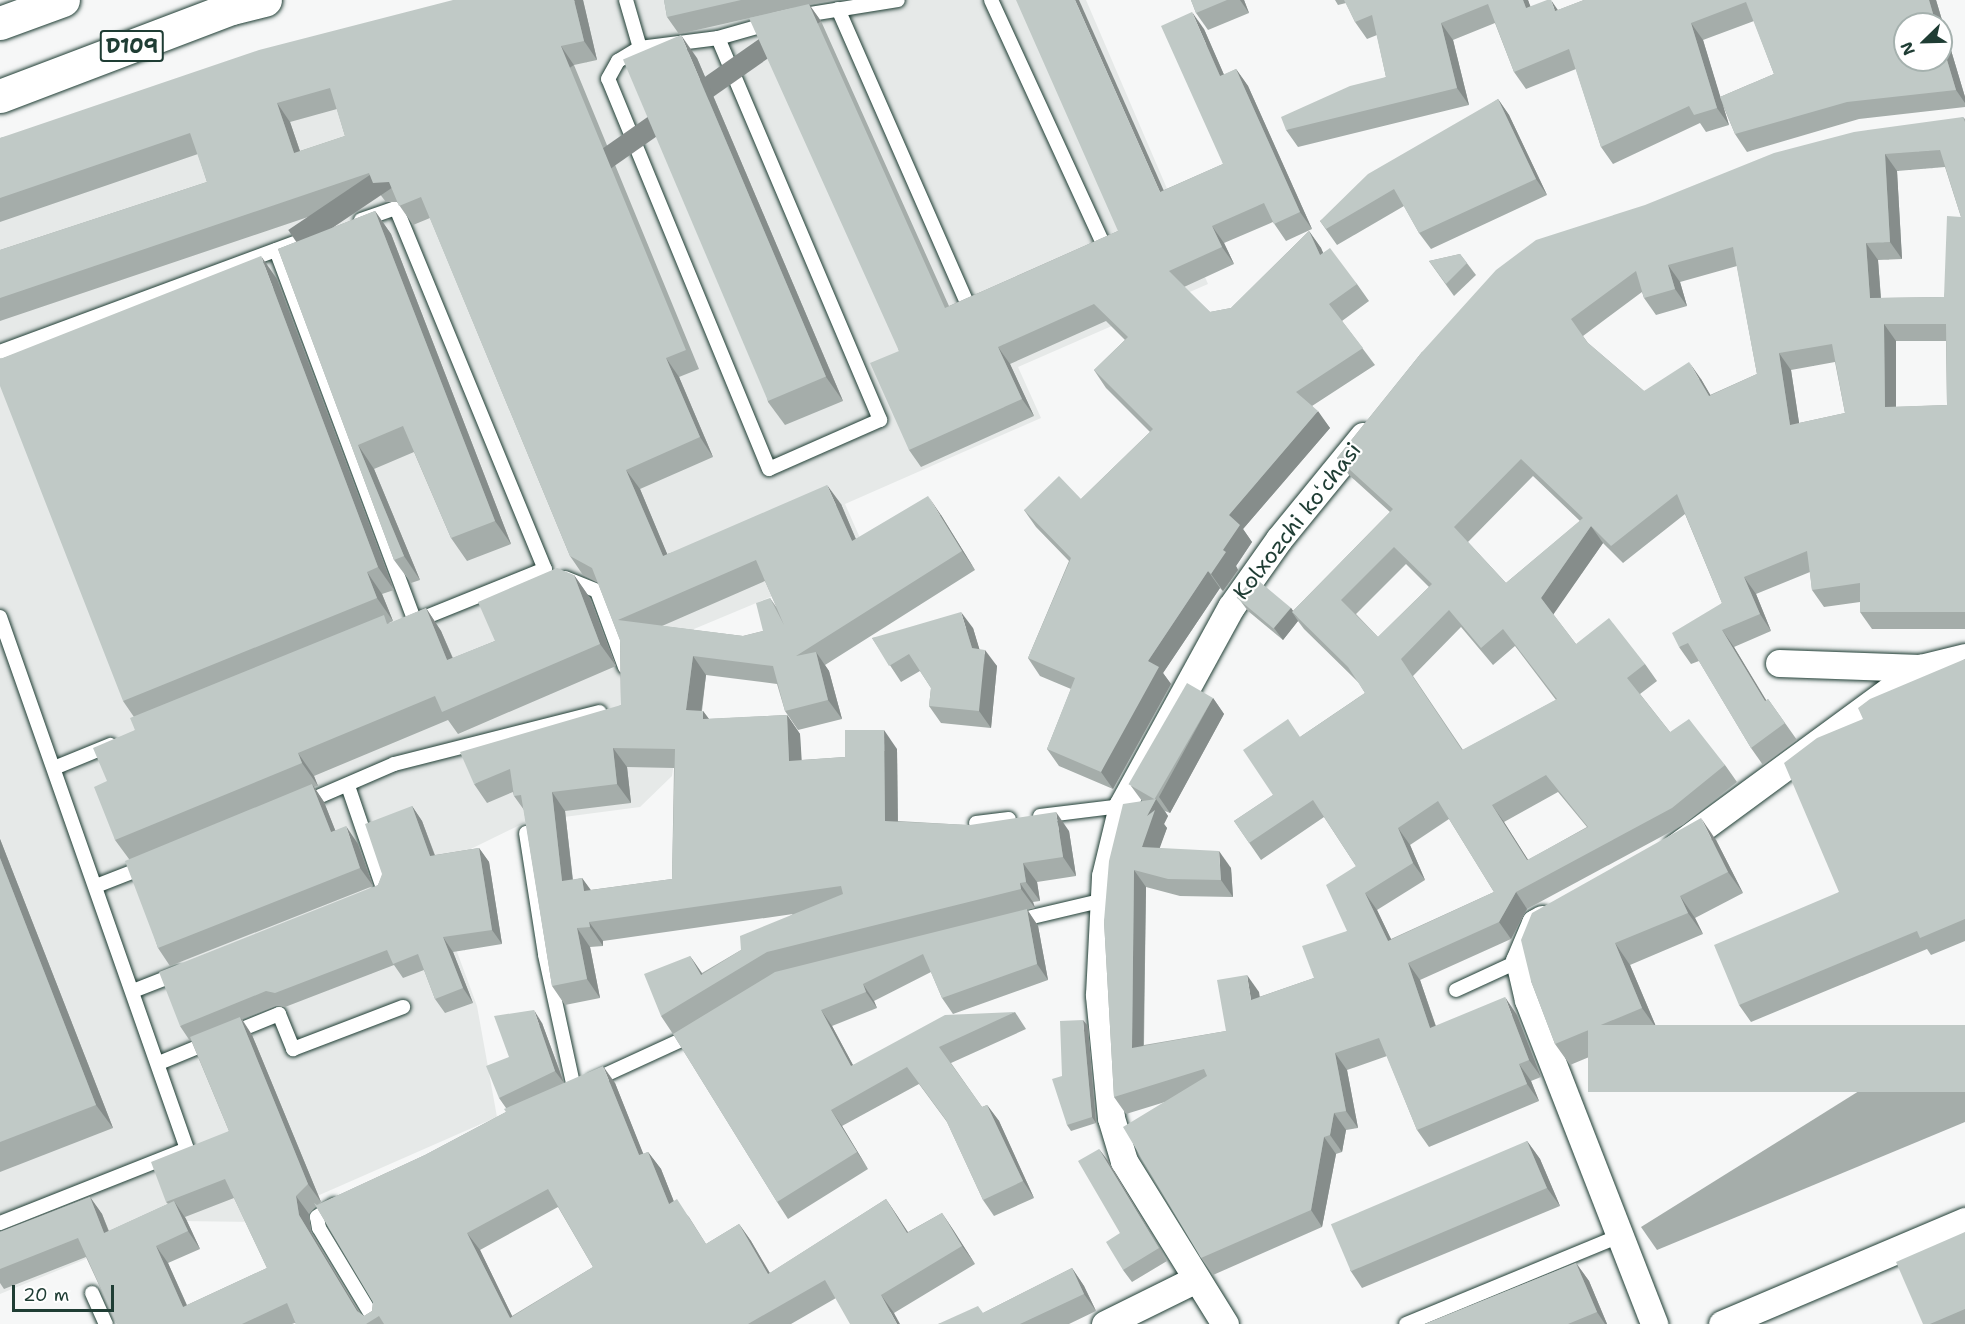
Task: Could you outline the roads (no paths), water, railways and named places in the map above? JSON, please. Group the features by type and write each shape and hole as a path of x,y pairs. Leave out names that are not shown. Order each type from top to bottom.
{"main road":[{"path":"0,23 63,0"},
{"name":"D109","path":"0,96 232,8 265,0"}],"street":[{"name":"Kolxozchi koʻchasi","path":"1225,1324 1124,1161 1111,1118 1100,995 1105,876 1122,806 1231,607 1279,539 1383,412"},
{"path":"1779,663 1920,668 1965,657"},
{"path":"1650,861 1692,838 1920,668"},
{"path":"1567,906 1535,923 1519,961 1528,1000 1654,1324"},
{"path":"1722,1324 1965,1221"},
{"path":"1105,1324 1196,1279"}],"lane":[{"path":"626,0 640,48"},
{"path":"718,38 880,420 769,469 608,79 618,61 640,48 718,38 838,9 898,0"},
{"path":"991,0 1106,248 1084,258"},
{"path":"838,9 969,308 990,299"},
{"path":"342,227 396,208 545,569 597,591 625,662 625,684"},
{"path":"0,351 309,238"},
{"path":"276,250 410,623 545,569"},
{"path":"0,617 187,1149 0,1223"},
{"path":"293,808 394,764 613,709"},
{"path":"54,768 120,742"},
{"path":"348,786 384,891 363,900"},
{"path":"976,823 1122,806"},
{"path":"526,834 569,1091 701,1030"},
{"path":"96,886 162,860"},
{"path":"1000,925 1104,900"},
{"path":"1456,990 1519,961"},
{"path":"133,991 188,969"},
{"path":"159,1064 279,1014 293,1049 403,1007"},
{"path":"344,1201 317,1217 319,1228 377,1324"},
{"path":"1406,1324 1620,1236"},
{"path":"92,1293 106,1324"}]}
